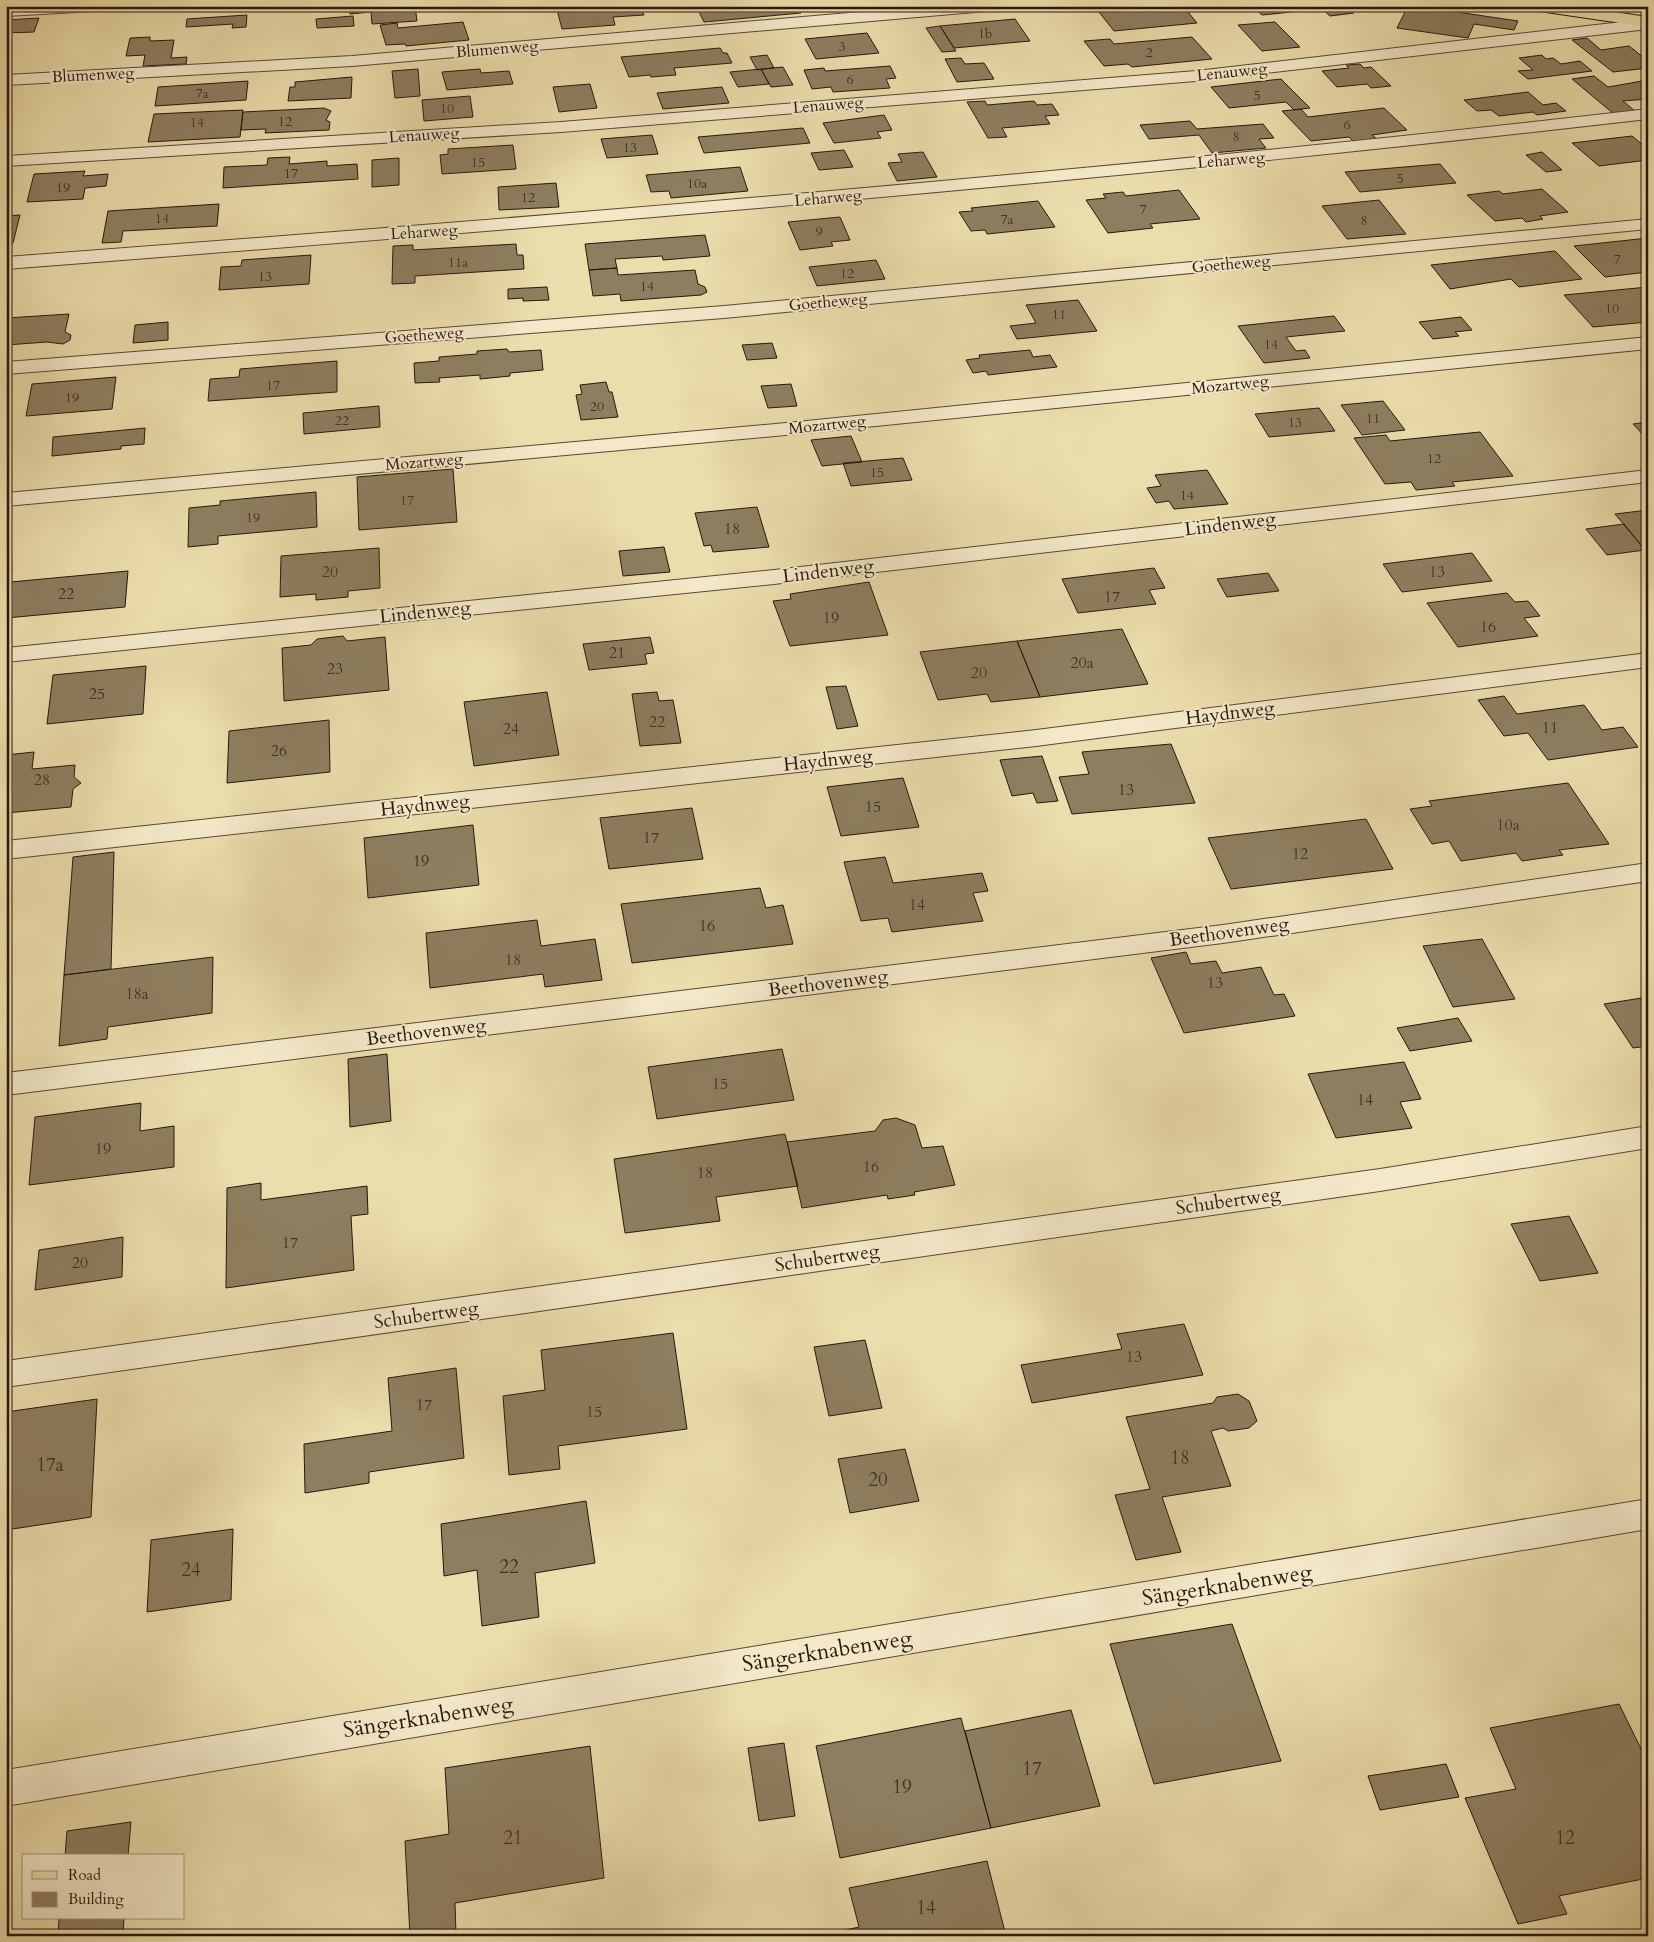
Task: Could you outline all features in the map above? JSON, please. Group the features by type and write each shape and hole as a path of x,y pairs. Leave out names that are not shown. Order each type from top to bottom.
{"main road":[{"path":"1540,6 1648,23"}],"street":[{"path":"6,11 95,6"},
{"name":"Blumenweg","path":"6,80 352,61 987,6"},
{"name":"Lenauweg","path":"6,161 561,127 1196,76 1648,23"},
{"name":"Leharweg","path":"6,264 670,212 1408,143 1648,114"},
{"name":"Goetheweg","path":"6,368 734,311 1648,224"},
{"name":"Mozartweg","path":"6,500 776,430 1648,343"},
{"name":"Lindenweg","path":"6,655 774,577 1648,476"},
{"name":"Haydnweg","path":"6,850 1036,738 1648,660"},
{"name":"Beethovenweg","path":"6,1084 1223,934 1648,872"},
{"name":"Schubertweg","path":"6,1374 1380,1180 1648,1137"},
{"name":"Sängerknabenweg","path":"6,1788 1648,1514"}],"building":[{"path":"349,6 415,6 417,21 372,24 371,12 350,14"},
{"path":"556,6 640,6 644,15 613,17 615,25 562,29"},
{"path":"696,6 797,6 801,13 704,22"},
{"path":"1183,6 1197,23 1114,31 1099,12"},
{"path":"1252,6 1319,6 1322,9 1262,15"},
{"path":"1319,6 1347,6 1354,13 1330,16"},
{"path":"1408,6 1518,21 1514,30 1474,24 1468,38 1397,28"},
{"path":"247,15 246,27 232,28 233,24 186,27 187,19"},
{"path":"353,16 354,26 317,28 316,19"},
{"path":"39,18 34,32 6,33 6,20"},
{"path":"1015,19 1030,41 954,48 940,26"},
{"path":"463,22 469,40 406,46 405,44 386,45 380,25 397,23 398,28"},
{"path":"1275,22 1300,47 1262,51 1238,25"},
{"path":"940,26 956,51 942,52 926,28"},
{"path":"867,33 879,53 816,59 805,39"},
{"path":"150,37 150,41 174,40 171,58 187,57 186,64 143,66 145,55 126,56 130,38"},
{"path":"1192,37 1212,59 1132,67 1128,64 1104,66 1084,41 1110,39 1114,44"},
{"path":"1587,38 1601,50 1629,46 1648,61 1648,68 1613,72 1572,40"},
{"path":"720,48 723,53 727,53 732,63 674,68 676,75 629,77 621,57"},
{"path":"767,55 774,68 757,70 750,57"},
{"path":"1542,55 1546,59 1553,58 1561,64 1580,61 1592,71 1528,79 1518,71 1533,70 1519,58"},
{"path":"961,58 965,64 984,63 994,79 957,82 945,59"},
{"path":"1360,64 1364,68 1371,67 1391,86 1371,88 1367,84 1337,87 1322,71 1349,68 1346,65"},
{"path":"890,66 896,78 886,79 890,88 833,92 831,87 812,89 804,70 824,68 825,71"},
{"path":"783,67 793,85 771,87 761,69"},
{"path":"418,69 420,96 395,98 392,71"},
{"path":"480,69 481,73 509,71 513,84 447,90 442,72"},
{"path":"761,69 769,84 738,87 730,72"},
{"path":"1594,76 1608,87 1648,80 1648,99 1623,101 1636,112 1614,114 1572,79"},
{"path":"352,77 351,98 288,101 290,87 295,87 295,82"},
{"path":"1281,79 1310,108 1294,110 1286,102 1229,108 1211,87"},
{"path":"248,81 246,100 155,106 158,87"},
{"path":"590,84 597,108 559,112 553,87"},
{"path":"722,87 729,103 663,109 657,93"},
{"path":"1528,92 1543,105 1556,103 1566,111 1537,115 1533,112 1499,116 1491,110 1477,111 1464,100"},
{"path":"470,96 473,117 424,121 422,100"},
{"path":"985,101 987,105 1034,101 1037,105 1052,104 1059,115 1045,116 1050,124 1002,128 1007,137 988,138 967,102"},
{"path":"324,108 331,111 326,120 330,122 329,130 265,133 266,129 241,130 243,112"},
{"path":"1384,108 1407,130 1372,135 1377,139 1353,141 1349,137 1311,141 1282,111 1301,109 1308,117"},
{"path":"243,110 240,137 148,142 154,114"},
{"path":"884,115 892,130 877,132 881,138 834,143 823,123"},
{"path":"1190,121 1197,129 1263,124 1274,138 1259,139 1266,148 1212,153 1199,135 1149,139 1140,125"},
{"path":"803,128 810,143 704,153 698,137"},
{"path":"652,135 658,154 607,158 601,139"},
{"path":"1632,136 1648,149 1648,160 1599,166 1572,143"},
{"path":"513,145 516,169 442,174 440,155 448,154 448,149"},
{"path":"844,150 853,167 819,170 811,153"},
{"path":"923,152 937,177 897,181 888,163 902,162 898,154"},
{"path":"1542,152 1562,170 1546,172 1526,155"},
{"path":"290,157 289,164 327,161 327,166 357,164 358,179 223,188 224,167 267,165 268,158"},
{"path":"399,158 399,185 372,187 372,160"},
{"path":"1440,164 1456,183 1360,192 1345,172"},
{"path":"740,167 748,191 671,198 669,191 651,192 646,175"},
{"path":"85,171 83,176 108,174 106,186 85,188 83,199 27,202 34,174"},
{"path":"556,183 559,207 499,210 498,187"},
{"path":"1542,189 1568,212 1540,216 1543,219 1526,222 1522,218 1495,221 1467,195 1499,191 1503,194"},
{"path":"1179,190 1200,219 1150,224 1153,228 1108,233 1086,200 1106,198 1103,194 1123,192 1126,196"},
{"path":"1379,200 1406,234 1347,239 1322,206"},
{"path":"1038,201 1055,227 987,234 985,230 971,231 959,212 973,211 971,208"},
{"path":"219,204 217,226 123,231 121,242 102,243 108,211"},
{"path":"20,215 13,243 6,244 6,216"},
{"path":"840,217 850,240 831,242 833,246 800,250 788,222"},
{"path":"705,235 710,256 663,260 662,256 615,259 617,268 589,270 585,244"},
{"path":"1648,238 1648,272 1605,277 1574,246"},
{"path":"516,244 517,255 523,255 524,269 415,276 415,283 392,284 393,246 413,245 413,250"},
{"path":"1555,251 1582,279 1519,287 1511,279 1450,289 1431,265"},
{"path":"311,255 309,284 219,290 221,267 241,266 242,260"},
{"path":"876,260 885,279 817,286 809,267"},
{"path":"617,268 618,275 695,270 698,284 705,287 707,292 701,295 621,301 620,294 593,296 589,270"},
{"path":"547,287 549,300 523,301 523,298 508,299 508,289"},
{"path":"1648,287 1648,322 1593,327 1564,295"},
{"path":"1078,300 1097,331 1017,339 1010,326 1036,323 1026,305"},
{"path":"69,314 65,332 71,335 70,340 63,344 47,342 6,345 6,318"},
{"path":"1334,316 1345,331 1286,337 1296,351 1305,350 1310,358 1264,363 1238,326"},
{"path":"1461,317 1472,330 1455,332 1459,336 1433,339 1419,322"},
{"path":"168,322 168,340 133,343 135,325"},
{"path":"772,343 777,358 747,360 742,345"},
{"path":"507,349 509,352 541,350 543,370 510,373 510,376 480,379 480,375 439,378 440,382 415,383 414,363 439,361 439,357 477,354 477,351"},
{"path":"1030,350 1033,357 1050,355 1057,367 988,375 986,371 973,373 966,360 980,358 979,355"},
{"path":"337,361 337,392 208,401 210,379 239,377 240,369"},
{"path":"116,377 112,409 26,416 32,384"},
{"path":"606,382 609,392 612,392 618,417 581,420 576,395 582,394 580,385"},
{"path":"791,384 797,406 768,408 761,386"},
{"path":"1383,401 1405,430 1362,435 1341,405"},
{"path":"379,406 380,427 304,434 303,413"},
{"path":"1319,408 1335,431 1269,437 1255,414"},
{"path":"1648,422 1648,440 1633,424"},
{"path":"145,428 144,444 121,446 121,449 52,456 53,437"},
{"path":"1480,432 1513,476 1452,482 1455,486 1416,490 1411,482 1385,484 1354,438 1386,435 1390,441"},
{"path":"851,436 862,462 822,466 811,440"},
{"path":"903,458 912,480 851,486 843,463"},
{"path":"453,469 457,522 359,530 357,477"},
{"path":"1207,470 1228,504 1174,509 1169,501 1156,503 1147,488 1161,486 1155,475"},
{"path":"316,492 317,527 218,536 218,544 188,547 189,508 220,505 220,501"},
{"path":"757,507 769,547 713,552 711,545 704,546 695,513"},
{"path":"1648,510 1648,549 1645,550 1615,514"},
{"path":"1624,524 1645,550 1607,555 1586,529"},
{"path":"664,547 670,572 623,576 619,551"},
{"path":"379,548 380,588 348,591 348,597 316,600 316,594 280,597 281,556"},
{"path":"1472,553 1492,581 1402,592 1383,564"},
{"path":"12,566 11,582 128,571 125,607 6,618 6,567"},
{"path":"1154,568 1165,588 1149,590 1156,604 1078,613 1062,579"},
{"path":"1268,573 1279,591 1227,597 1217,579"},
{"path":"869,582 888,635 790,646 773,601 791,599 790,594"},
{"path":"1507,593 1515,602 1528,601 1540,616 1524,618 1538,636 1458,647 1427,603"},
{"path":"1122,629 1148,684 1040,697 1017,641"},
{"path":"343,636 347,641 385,637 389,690 284,701 282,648 311,645 317,639"},
{"path":"650,637 654,653 645,654 647,664 589,670 583,644"},
{"path":"1017,641 1040,697 991,702 987,694 938,700 920,652"},
{"path":"146,666 143,714 47,724 53,675"},
{"path":"846,686 858,726 837,729 826,687"},
{"path":"547,692 559,755 474,766 464,702"},
{"path":"657,692 659,701 673,700 681,743 640,746 632,694"},
{"path":"1504,696 1517,714 1584,705 1602,730 1623,727 1638,747 1548,760 1528,733 1504,736 1478,700"},
{"path":"329,720 330,772 227,783 229,731"},
{"path":"1171,744 1195,803 1072,814 1059,777 1089,774 1082,752"},
{"path":"34,752 32,769 75,765 74,777 81,783 73,789 71,807 6,813 6,755"},
{"path":"1042,756 1058,801 1037,803 1033,793 1012,796 1000,760"},
{"path":"903,778 919,827 841,836 827,787"},
{"path":"1568,783 1609,844 1559,850 1563,855 1522,861 1516,853 1461,861 1449,841 1432,844 1410,809 1432,806 1429,801"},
{"path":"692,808 703,859 609,869 600,818"},
{"path":"1366,819 1393,869 1231,889 1208,838"},
{"path":"473,825 479,885 368,898 364,838"},
{"path":"114,852 111,969 64,975 73,857"},
{"path":"885,857 893,883 982,873 988,891 973,893 983,921 892,932 888,918 861,921 844,862"},
{"path":"760,888 766,908 783,905 793,944 632,963 621,904"},
{"path":"537,920 541,946 595,939 602,980 545,987 543,974 430,988 426,933"},
{"path":"1482,939 1515,999 1453,1007 1423,946"},
{"path":"1186,952 1191,964 1216,961 1222,973 1261,967 1274,995 1284,994 1295,1016 1184,1033 1151,958"},
{"path":"213,957 212,1013 108,1027 107,1039 59,1046 64,975"},
{"path":"1648,997 1648,1046 1633,1048 1604,1004"},
{"path":"1458,1018 1472,1041 1410,1051 1397,1028"},
{"path":"782,1049 794,1100 657,1119 648,1067"},
{"path":"387,1054 391,1121 350,1127 348,1059"},
{"path":"1404,1062 1421,1099 1400,1102 1412,1128 1336,1138 1308,1074"},
{"path":"141,1103 140,1131 174,1126 174,1167 29,1185 35,1117"},
{"path":"896,1118 915,1125 922,1148 943,1146 955,1185 914,1192 915,1195 888,1199 887,1195 802,1208 787,1142 875,1131 883,1120"},
{"path":"785,1134 798,1186 716,1197 720,1221 625,1233 614,1159"},
{"path":"261,1183 261,1200 367,1186 368,1214 351,1216 354,1270 226,1288 227,1188"},
{"path":"1569,1216 1598,1273 1540,1281 1511,1224"},
{"path":"123,1237 122,1277 35,1290 39,1250"},
{"path":"1184,1324 1203,1375 1032,1403 1021,1365 1122,1349 1117,1334"},
{"path":"673,1333 687,1429 558,1446 560,1469 509,1475 503,1396 545,1390 541,1350"},
{"path":"865,1340 882,1408 829,1416 814,1347"},
{"path":"456,1368 464,1458 369,1472 369,1483 305,1493 304,1444 392,1431 388,1378"},
{"path":"1238,1394 1249,1401 1257,1421 1249,1428 1228,1431 1223,1428 1211,1431 1231,1486 1162,1497 1181,1552 1136,1560 1115,1495 1150,1489 1126,1417 1213,1403 1217,1397"},
{"path":"97,1399 91,1517 6,1530 6,1412"},
{"path":"905,1449 919,1501 850,1513 838,1459"},
{"path":"586,1501 595,1563 535,1573 539,1617 482,1626 477,1570 444,1576 441,1524"},
{"path":"233,1529 231,1600 147,1612 151,1540"},
{"path":"1232,1624 1281,1761 1154,1784 1110,1644"},
{"path":"1619,1704 1648,1763 1648,1878 1559,1896 1567,1914 1518,1924 1465,1798 1516,1789 1490,1728"},
{"path":"1071,1710 1100,1806 991,1828 965,1731"},
{"path":"961,1718 991,1828 840,1858 816,1746"},
{"path":"784,1743 795,1816 759,1821 748,1748"},
{"path":"590,1746 604,1878 455,1903 456,1935 410,1936 405,1841 449,1834 445,1768"},
{"path":"1446,1764 1459,1797 1380,1810 1368,1776"},
{"path":"131,1822 128,1854 65,1854 67,1831"},
{"path":"987,1861 1006,1936 829,1936 828,1934 859,1927 849,1888"},
{"path":"59,1920 124,1920 123,1936 58,1936"}]}
